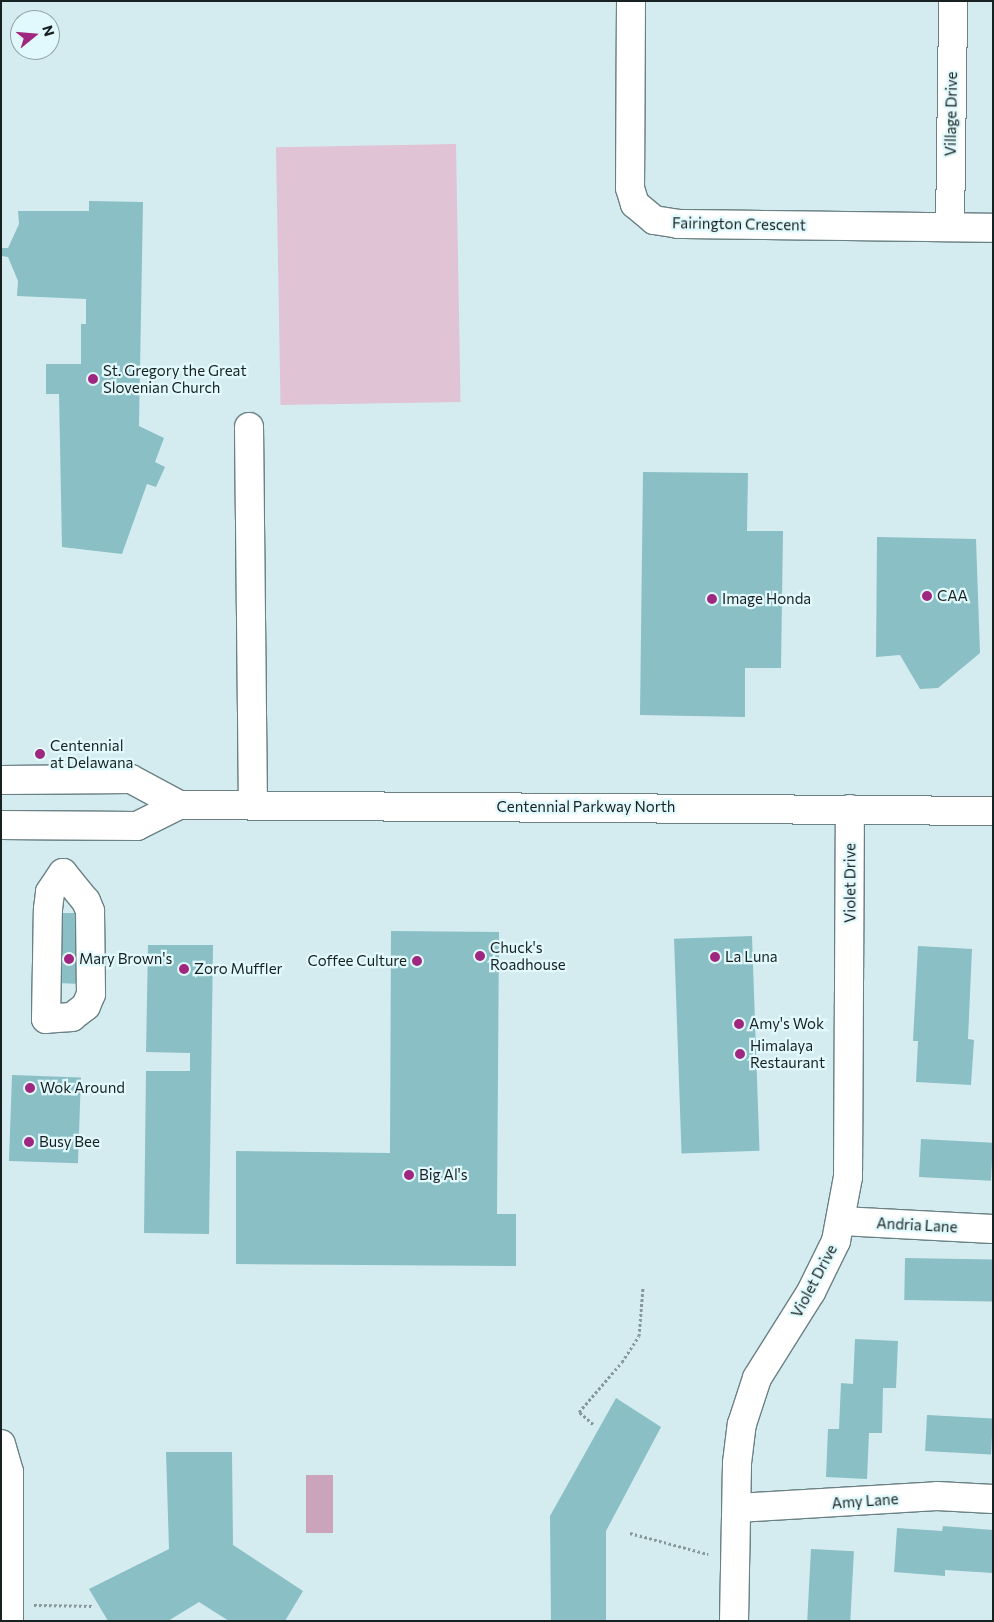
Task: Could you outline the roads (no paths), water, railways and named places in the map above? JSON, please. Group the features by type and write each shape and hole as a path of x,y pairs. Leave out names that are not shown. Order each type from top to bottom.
{"street":[{"name":"Fairington Crescent","path":"631,1 630,188 636,204 654,220 678,224 993,228"},
{"name":"Village Drive","path":"950,227 953,1"},
{"path":"249,427 253,805"},
{"name":"Centennial Parkway North","path":"1,780 131,779 179,805"},
{"name":"Centennial Parkway North","path":"1,824 137,826 179,805 993,811"},
{"name":"Violet Drive","path":"734,1621 737,1462 748,1401 771,1353 825,1267 841,1221 848,1177 850,809"},
{"path":"56,882 86,901 90,911 92,994 86,1006 72,1017 46,1019 56,882"},
{"name":"Andria Lane","path":"841,1221 993,1229"},
{"path":"1,1444 9,1472 9,1612"},
{"name":"Amy Lane","path":"737,1508 937,1496 993,1499"}],"place":[{"name":"St. Gregory the Great Slovenian Church","path":"93,379"},
{"name":"CAA","path":"927,596"},
{"name":"Image Honda","path":"712,599"},
{"name":"Centennial at Delawana","path":"40,754"},
{"name":"Chuck's Roadhouse","path":"480,956"},
{"name":"La Luna","path":"715,957"},
{"name":"Mary Brown's","path":"69,959"},
{"name":"Coffee Culture","path":"417,961"},
{"name":"Zoro Muffler","path":"184,969"},
{"name":"Amy's Wok","path":"739,1024"},
{"name":"Himalaya Restaurant","path":"740,1054"},
{"name":"Wok Around","path":"30,1088"},
{"name":"Busy Bee","path":"29,1142"},
{"name":"Big Al's","path":"409,1175"}]}
